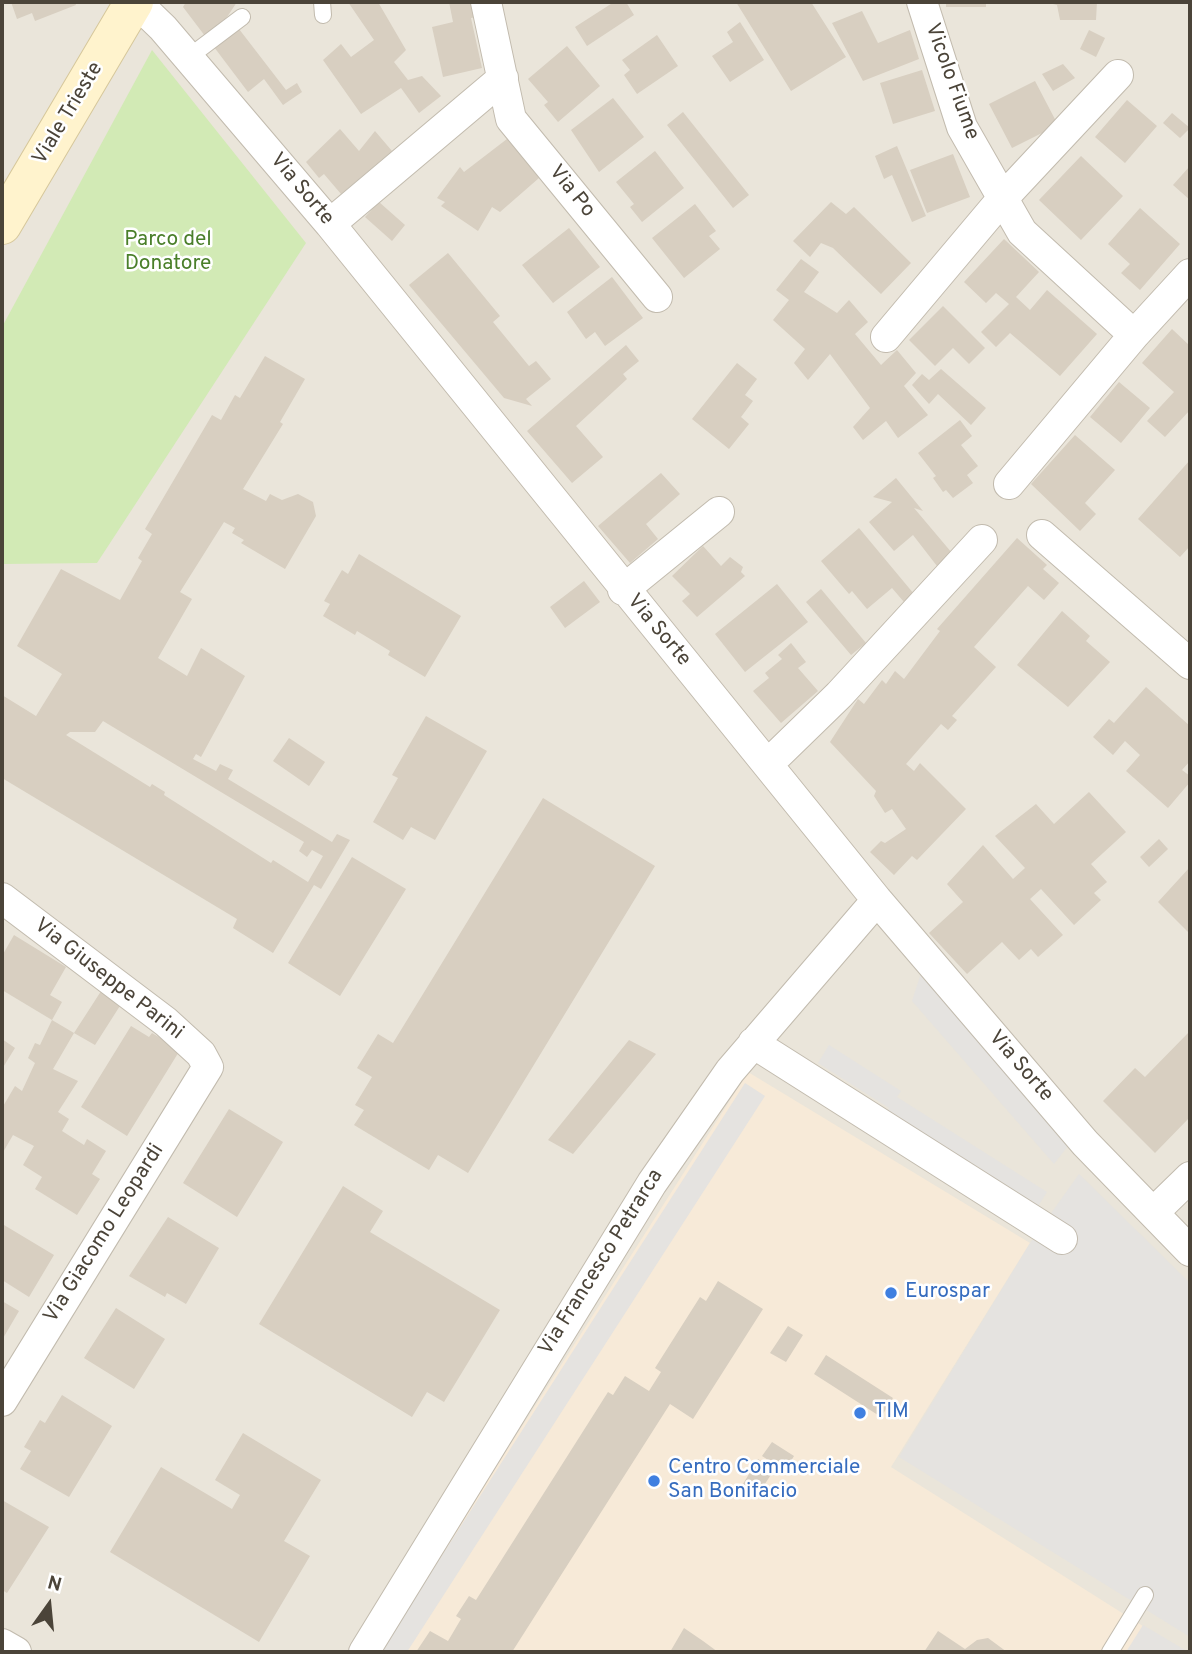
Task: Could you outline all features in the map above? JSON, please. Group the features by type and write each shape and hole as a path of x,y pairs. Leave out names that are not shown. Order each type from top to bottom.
{"street":[{"name":"Via Sorte","path":"135,2 189,57 330,223 877,900 1085,1143 1190,1251"},
{"name":"Viale Trieste","path":"2,225 135,2"},
{"name":"Via Po","path":"486,2 512,120 657,297"},
{"name":"Vicolo Fiume","path":"922,2 962,127 1022,232 1134,335"},
{"path":"886,337 1003,198 1118,75"},
{"path":"330,223 503,78"},
{"path":"1009,484 1134,335 1190,274"},
{"path":"624,590 719,512"},
{"path":"1042,535 1190,664"},
{"path":"768,764 839,695 982,540"},
{"name":"Via Francesco Petrarca","path":"364,1652 652,1183 730,1071 877,900"},
{"name":"Via Giuseppe Parini","path":"3,901 166,1022 201,1054 208,1067"},
{"path":"754,1043 1062,1239"},
{"name":"Via Giacomo Leopardi","path":"2,1401 208,1067"},
{"path":"1154,1212 1190,1177"},
{"path":"2,1644 16,1652"}],"lane":[{"path":"189,57 242,17"},
{"path":"1110,1652 1145,1595"}],"shaded area":[{"path":"2,2 1190,2 1190,1652 2,1652"},
{"path":"921,973 1068,1146 1054,1164 912,1001"},
{"path":"829,1045 901,1091 897,1097 1047,1192 1035,1211 885,1116 889,1108 818,1063"},
{"path":"748,1072 1030,1243 891,1467 1184,1652 378,1652"},
{"path":"745,1083 765,1096 407,1652 380,1652"},
{"path":"1079,1174 1190,1283 1190,1637 899,1457 1030,1243"},
{"path":"1143,1625 1185,1650 1184,1652 1126,1652"}],"green space":[{"name":"Parco del Donatore","path":"152,50 306,243 97,563 3,564 2,327"}],"building":[{"path":"11,2 75,2 76,5 35,21 32,13 17,19"},
{"path":"186,2 237,2 227,17 205,36 183,7"},
{"path":"348,2 378,2 406,50 394,62 408,80 422,76 441,96 419,113 401,88 361,114 323,60 341,44 351,57 374,40"},
{"path":"449,2 474,2 478,17 471,18 482,68 443,77 432,27 453,22"},
{"path":"614,2 626,2 634,15 587,46 575,27"},
{"path":"736,2 811,2 846,57 791,91"},
{"path":"946,2 986,2 986,7 946,7"},
{"path":"1045,2 1097,2 1096,20 1060,20 1057,5"},
{"path":"862,11 878,43 910,30 919,59 863,81 832,23"},
{"path":"740,22 764,60 730,82 712,56 733,42 727,32"},
{"path":"239,29 286,90 297,83 302,92 283,105 264,79 248,92 214,47"},
{"path":"1089,30 1105,38 1096,57 1080,49"},
{"path":"657,35 678,66 637,94 624,75 630,70 622,60"},
{"path":"567,46 600,86 558,122 544,105 548,102 528,79"},
{"path":"1063,64 1075,78 1053,91 1042,74"},
{"path":"922,70 935,111 893,124 880,83"},
{"path":"1035,81 1058,125 1012,148 989,104"},
{"path":"613,98 644,137 599,172 571,130"},
{"path":"1127,100 1157,126 1125,163 1095,137"},
{"path":"683,112 749,195 733,208 667,125"},
{"path":"1172,113 1190,128 1180,138 1163,123"},
{"path":"340,129 359,151 375,131 392,151 341,194 324,174 319,178 306,162"},
{"path":"507,139 539,178 500,212 492,207 478,231 441,206 445,202 437,198 460,167 464,172"},
{"path":"897,146 926,216 912,222 892,175 884,179 875,156"},
{"path":"655,151 684,188 642,222 630,207 634,204 616,182"},
{"path":"953,154 970,197 927,213 910,170"},
{"path":"1081,156 1123,196 1081,240 1039,200"},
{"path":"1190,166 1190,200 1173,185"},
{"path":"379,202 405,225 392,241 365,217"},
{"path":"831,202 846,214 854,207 911,263 881,294 833,248 821,243 810,257 793,241"},
{"path":"695,204 716,231 709,236 720,249 684,278 652,238"},
{"path":"1140,208 1180,244 1140,290 1121,273 1130,264 1108,244"},
{"path":"569,228 600,267 553,303 522,265"},
{"path":"1004,239 1039,272 1016,297 1030,310 1047,290 1097,334 1060,376 1010,333 996,347 981,332 1009,304 996,293 986,303 964,282"},
{"path":"448,253 500,316 493,322 529,366 536,361 551,379 526,399 532,406 504,398 409,285"},
{"path":"801,259 819,272 804,292 837,313 849,300 868,322 855,334 881,365 897,350 916,373 904,386 928,415 898,438 886,421 863,440 853,427 870,408 830,354 808,380 794,363 805,349 773,320 789,300 776,290"},
{"path":"612,277 643,318 605,346 595,332 586,339 567,312"},
{"path":"943,306 985,348 969,364 953,348 935,366 909,340"},
{"path":"1172,329 1190,346 1190,410 1165,437 1147,421 1174,392 1142,363"},
{"path":"626,345 639,361 623,374 627,379 576,426 603,457 572,483 527,431"},
{"path":"265,356 305,379 280,422 283,424 243,489 266,501 270,494 282,500 298,494 313,502 316,516 285,569 241,543 244,540 232,533 235,528 224,522 180,592 192,599 158,658 187,676 201,648 245,676 201,757 196,754 193,759 216,771 220,764 233,770 228,779 332,842 337,834 350,840 321,889 314,885 273,953 233,928 237,919 2,778 2,695 36,716 62,674 17,646 61,569 120,600 142,561 138,558 152,534 145,529 212,415 221,420 235,395 240,398","holes":["103,721 304,842 299,851 307,857 312,850 323,856 308,882 273,860 271,863 164,795 165,792 152,784 150,787 66,735 70,732 95,732"]},
{"path":"737,363 757,379 745,395 753,401 741,417 749,424 729,449 692,419"},
{"path":"941,369 986,408 971,425 938,394 929,404 912,385 922,374 929,380"},
{"path":"1119,382 1150,408 1121,443 1090,417"},
{"path":"960,420 972,436 961,445 978,466 967,475 973,483 953,498 946,490 943,492 933,478 936,476 918,453"},
{"path":"1075,435 1115,470 1085,503 1096,514 1080,531 1031,484"},
{"path":"1190,460 1190,546 1180,557 1138,519"},
{"path":"661,473 680,494 646,524 658,539 630,563 598,526"},
{"path":"896,478 923,511 914,508 952,553 937,566 913,535 894,551 869,522 892,502 873,497"},
{"path":"859,528 914,594 904,602 892,588 867,609 852,591 849,594 821,561"},
{"path":"1017,538 1047,565 1043,569 1059,583 1044,600 1028,586 974,647 996,667 952,716 957,720 948,730 941,724 906,764 914,771 920,763 966,809 917,860 912,856 894,875 870,852 881,841 885,843 906,829 892,809 885,813 874,796 876,791 830,742 858,699 864,704 882,680 886,684 895,671 904,679 940,631 937,629"},
{"path":"703,546 721,566 730,557 743,567 741,572 745,576 697,617 682,601 690,594 672,576"},
{"path":"359,554 461,616 425,677 388,655 390,651 357,631 355,635 323,616 330,604 324,601 342,570 348,574"},
{"path":"584,581 600,602 565,628 550,607"},
{"path":"777,584 808,622 745,672 715,634"},
{"path":"821,589 866,643 851,655 806,602"},
{"path":"1062,611 1090,636 1086,641 1110,662 1068,707 1017,665"},
{"path":"791,643 806,662 798,668 818,691 781,723 753,691 769,678 765,673 782,659 778,655"},
{"path":"1146,687 1190,726 1190,761 1182,770 1190,776 1190,782 1168,808 1126,771 1140,755 1125,741 1113,755 1093,737 1109,719 1114,723"},
{"path":"426,716 487,751 435,840 411,827 403,840 373,822 398,778 392,775"},
{"path":"289,738 325,762 309,786 273,761"},
{"path":"1089,792 1126,832 1091,864 1107,882 1094,893 1101,900 1074,925 1041,889 1030,899 1063,935 1038,957 1031,949 1019,960 1002,942 967,974 929,933 963,902 947,884 983,845 1013,879 1025,868 995,836 1036,804 1054,824"},
{"path":"543,798 655,866 468,1173 438,1155 429,1170 354,1125 364,1110 355,1105 372,1077 357,1068 378,1034 393,1043"},
{"path":"1159,839 1168,849 1149,867 1140,857"},
{"path":"352,857 406,889 340,996 288,963"},
{"path":"1190,867 1190,934 1158,902"},
{"path":"14,935 66,967 50,995 62,1002 52,1020 2,990 2,956"},
{"path":"105,985 125,998 95,1045 74,1033"},
{"path":"52,1020 74,1033 53,1069 78,1081 58,1112 69,1119 62,1131 84,1145 87,1139 106,1151 92,1174 100,1179 77,1215 35,1189 42,1177 23,1165 34,1146 13,1135 2,1154 2,1108 15,1086 22,1091 35,1063 28,1058 35,1043 40,1045"},
{"path":"131,1026 149,1037 152,1033 180,1050 127,1136 81,1107"},
{"path":"1190,1031 1190,1117 1155,1153 1103,1101 1135,1068 1145,1077"},
{"path":"2,1039 15,1048 2,1069"},
{"path":"629,1040 656,1054 573,1154 548,1140"},
{"path":"229,1109 283,1142 237,1217 183,1183"},
{"path":"343,1186 383,1211 370,1232 500,1310 444,1402 427,1392 412,1417 259,1324"},
{"path":"168,1217 219,1248 186,1304 167,1293 165,1297 129,1276"},
{"path":"4,1225 54,1255 29,1297 2,1280"},
{"path":"718,1281 763,1309 693,1419 670,1404 512,1652 416,1652 430,1631 448,1641 461,1619 456,1616 469,1596 476,1600 608,1392 613,1395 625,1376 649,1391 661,1372 655,1368 700,1297 706,1301"},
{"path":"2,1301 19,1311 2,1340"},
{"path":"116,1308 165,1339 134,1389 84,1358"},
{"path":"788,1326 803,1335 786,1362 770,1353"},
{"path":"826,1355 893,1398 881,1417 814,1374"},
{"path":"62,1395 112,1426 69,1497 20,1469 31,1451 24,1447 40,1420 45,1423"},
{"path":"243,1433 321,1480 284,1541 310,1556 259,1642 110,1552 161,1467 232,1509 240,1495 215,1480"},
{"path":"772,1442 794,1456 785,1471 762,1456"},
{"path":"758,1459 774,1470 759,1493 743,1484"},
{"path":"2,1500 49,1527 7,1593 2,1590"},
{"path":"684,1628 703,1641 718,1652 670,1652"},
{"path":"938,1631 965,1649 977,1640 988,1638 1007,1652 924,1652"}],"place":[{"name":"Eurospar","path":"891,1293"},
{"name":"TIM","path":"860,1413"},
{"name":"Centro Commerciale San Bonifacio","path":"654,1481"}]}
